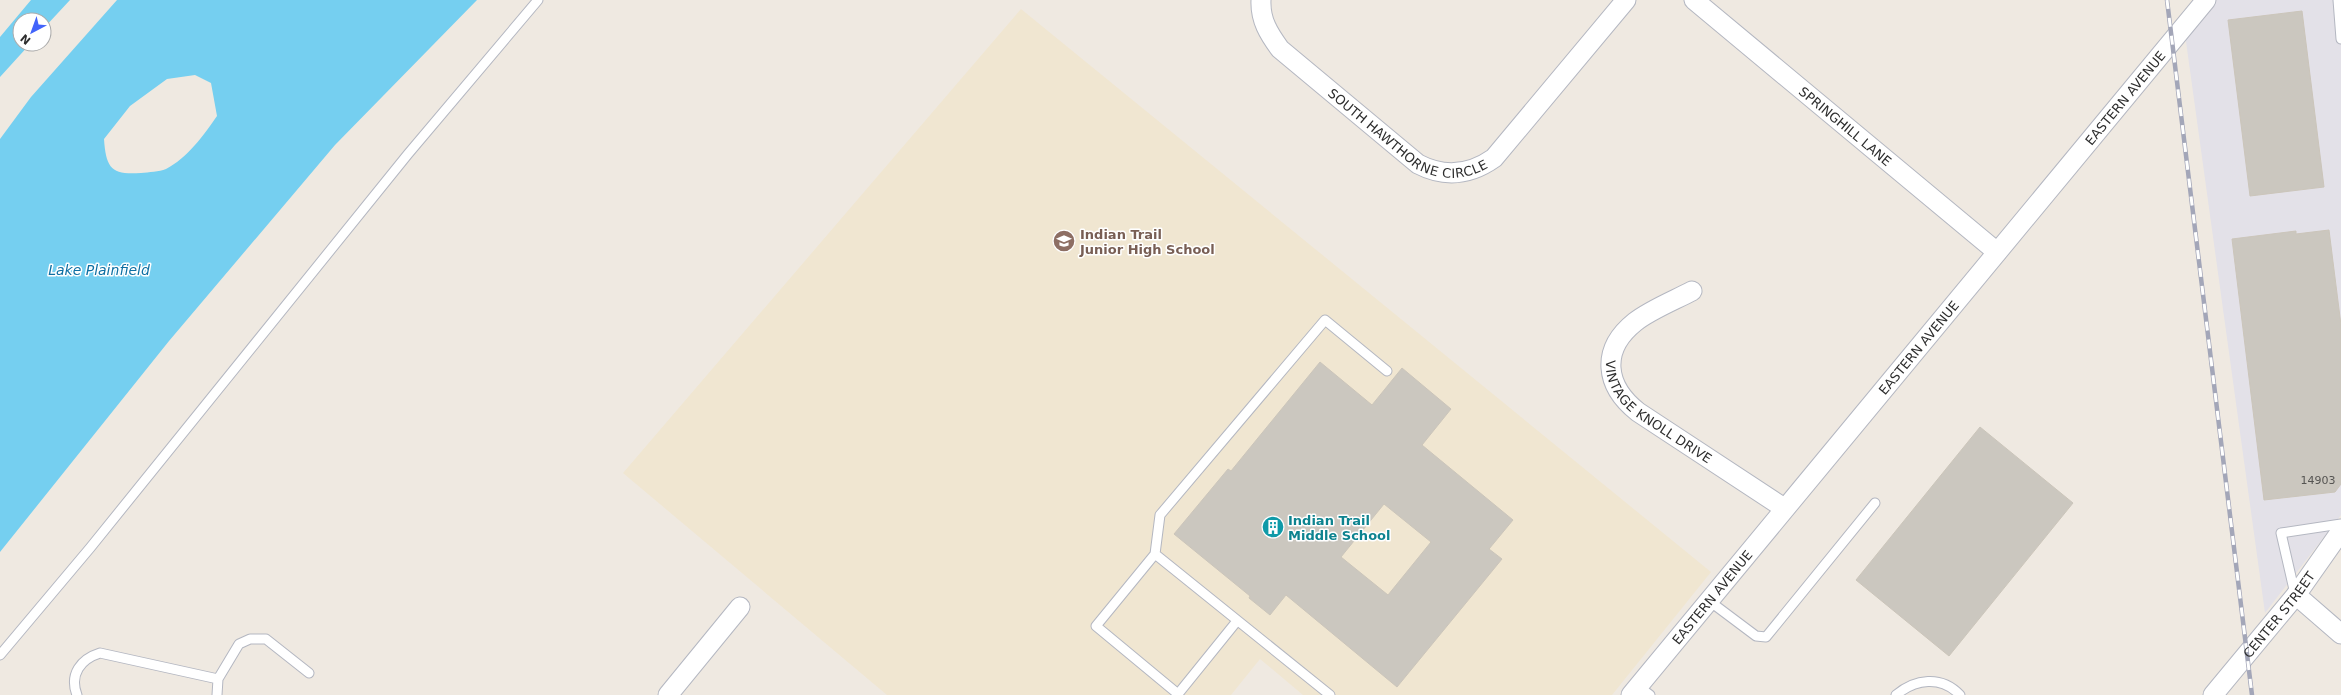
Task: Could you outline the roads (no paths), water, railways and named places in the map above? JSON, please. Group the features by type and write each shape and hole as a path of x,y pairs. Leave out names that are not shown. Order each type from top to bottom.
{"street":[{"name":"SOUTH HAWTHORNE CIRCLE","path":"1261,0 1262,18 1265,27 1280,49 1418,164 1430,170 1452,174 1472,170 1494,158 1626,0"},
{"name":"SPRINGHILL LANE","path":"1694,0 1997,252"},
{"name":"EASTERN AVENUE","path":"1640,692 1708,600 2206,0"},
{"name":"VINTAGE KNOLL DRIVE","path":"1692,291 1635,322 1618,341 1611,360 1611,374 1616,388 1624,401 1638,412 1784,508"},
{"name":"CENTER STREET","path":"2212,695 2296,595 2341,531"},
{"path":"2296,595 2341,634"},
{"path":"668,695 740,607"}],"lane":[{"path":"0,655 95,542 413,148 538,0"},
{"path":"2338,0 2341,40"},
{"path":"1237,620 1178,694 1096,626 1154,554 1160,515 1325,320 1387,371"},
{"path":"1708,600 1756,636 1766,637 1875,503"},
{"path":"2296,595 2281,533 2341,524"},
{"path":"1154,554 1330,695"},
{"path":"217,695 218,679 238,644 250,639 266,640 309,673"},
{"path":"77,695 74,679 77,670 83,662 100,653 218,679"},
{"path":"1896,695 1915,683 1926,681 1948,686 1960,695"}],"water":[{"path":"31,0 70,0 52,19 52,12 21,12"},
{"name":"Lake Plainfield","path":"117,0 477,0 335,145 169,341 0,552 0,139 31,97","holes":["195,75 211,83 217,116 201,138 181,159 166,169 157,171 123,173 112,168 107,157 104,139 130,106 167,79"]},
{"path":"12,23 12,52 23,52 0,77 0,37"}],"railway":[{"path":"2167,0 2252,695"}],"place":[{"name":"Indian Trail Junior High School","path":"1064,241"},
{"name":"Indian Trail Middle School","path":"1273,527"}]}
